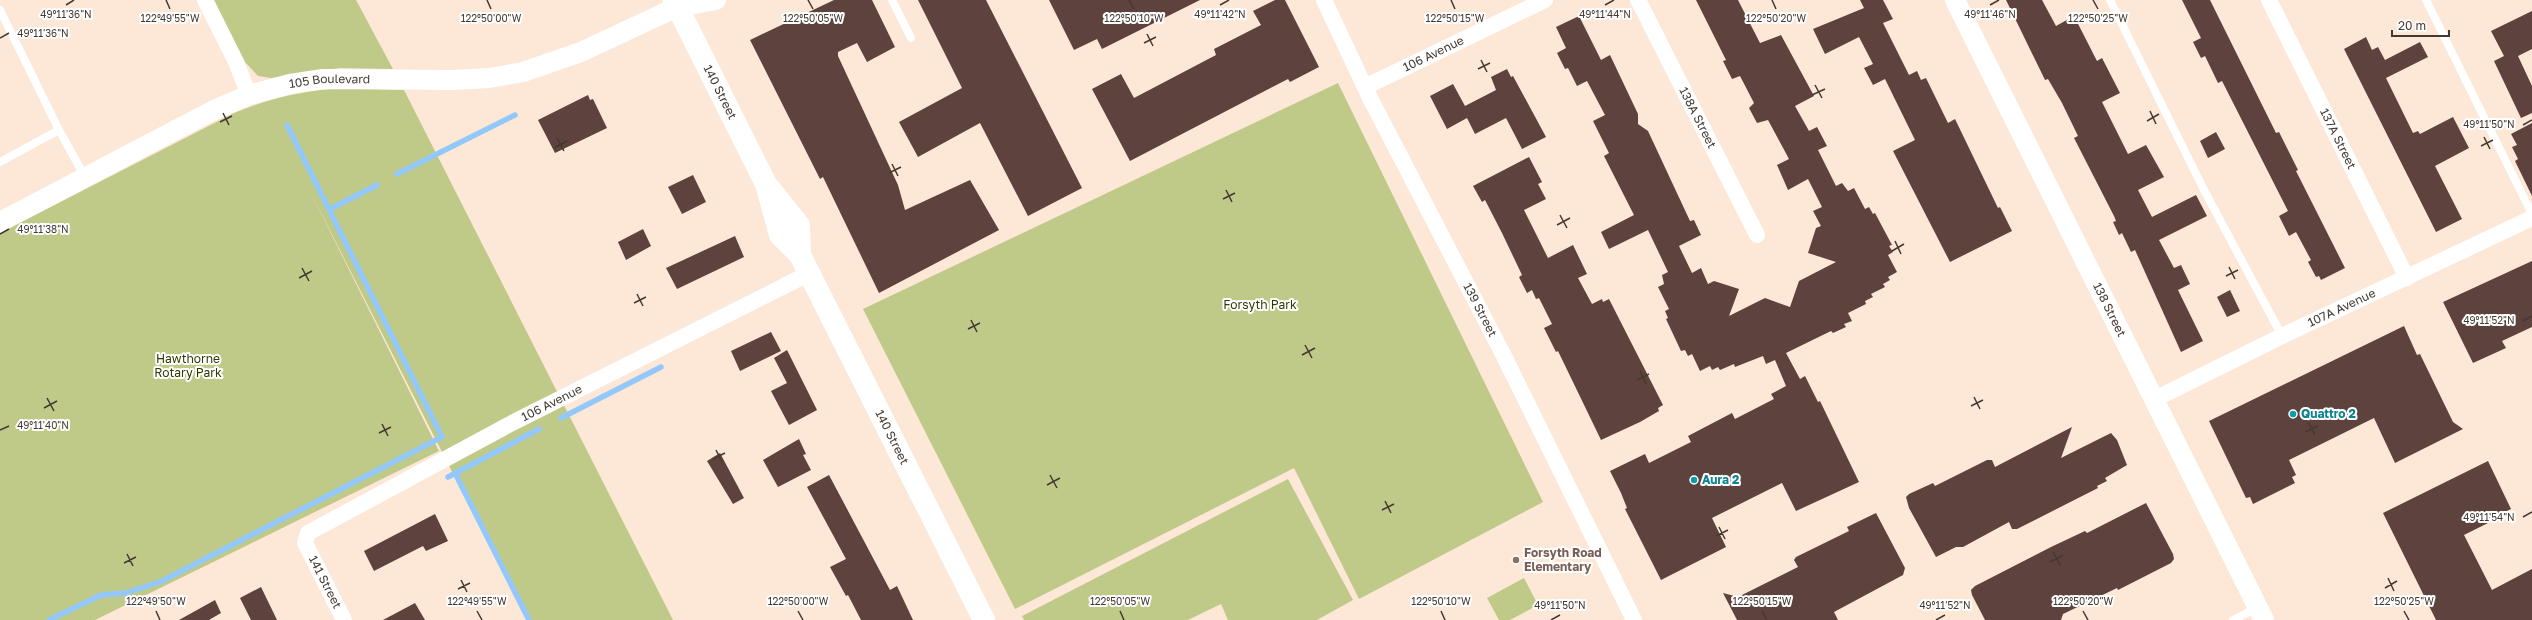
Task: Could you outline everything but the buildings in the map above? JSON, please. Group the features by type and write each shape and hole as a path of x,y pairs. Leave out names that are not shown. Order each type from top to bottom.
{"main road":[{"name":"140 Street","path":"678,2 766,184 799,225 804,264 984,620"}],"street":[{"path":"204,0 236,62 249,95"},
{"name":"105 Boulevard","path":"0,222 212,112 249,95 290,84 323,79 452,80 523,72 581,52 678,2 716,0"},
{"name":"139 Street","path":"1324,0 1365,87 1501,350 1634,620"},
{"name":"106 Avenue","path":"1365,87 1545,0"},
{"name":"138A Street","path":"1638,0 1757,236"},
{"name":"138 Street","path":"1955,0 2153,400 2261,614"},
{"name":"137A Street","path":"2269,0 2406,278"},
{"name":"107A Avenue","path":"2153,400 2282,336 2532,218"},
{"name":"106 Avenue","path":"305,543 308,533 804,264"},
{"name":"141 Street","path":"305,543 344,620"}],"lane":[{"path":"892,0 911,38"},
{"path":"2110,0 2204,190 2282,336"},
{"path":"2426,0 2532,214"},
{"path":"0,10 59,130 85,177"},
{"path":"0,162 59,130"},
{"path":"2233,620 2261,614"}],"green space":[{"path":"214,0 356,0 393,69 340,68 271,78 258,76 245,62"},
{"name":"Forsyth Park","path":"1338,83 1543,502 1359,599 1294,468 1015,609 863,309"},
{"name":"Hawthorne Rotary Park","path":"345,88 404,90 673,620 527,620 308,187 439,451 95,620 0,620 0,233 234,113 261,103 288,96"},
{"path":"1288,479 1353,600 1317,620 1228,620 1221,604 1188,620 1024,620 1022,616"},
{"path":"1524,578 1538,605 1510,620 1499,620 1487,598"}],"waterway":[{"path":"397,174 515,115"},
{"path":"49,620 101,595 126,593 162,581 442,437 287,125"},
{"path":"330,209 377,185"},
{"path":"561,418 661,367"},
{"path":"448,477 539,429"},
{"path":"455,473 529,620"}],"place":[{"name":"Quattro 2","path":"2293,414"},
{"name":"Aura 2","path":"1694,480"},
{"name":"Forsyth Road Elementary","path":"1516,560"}]}
